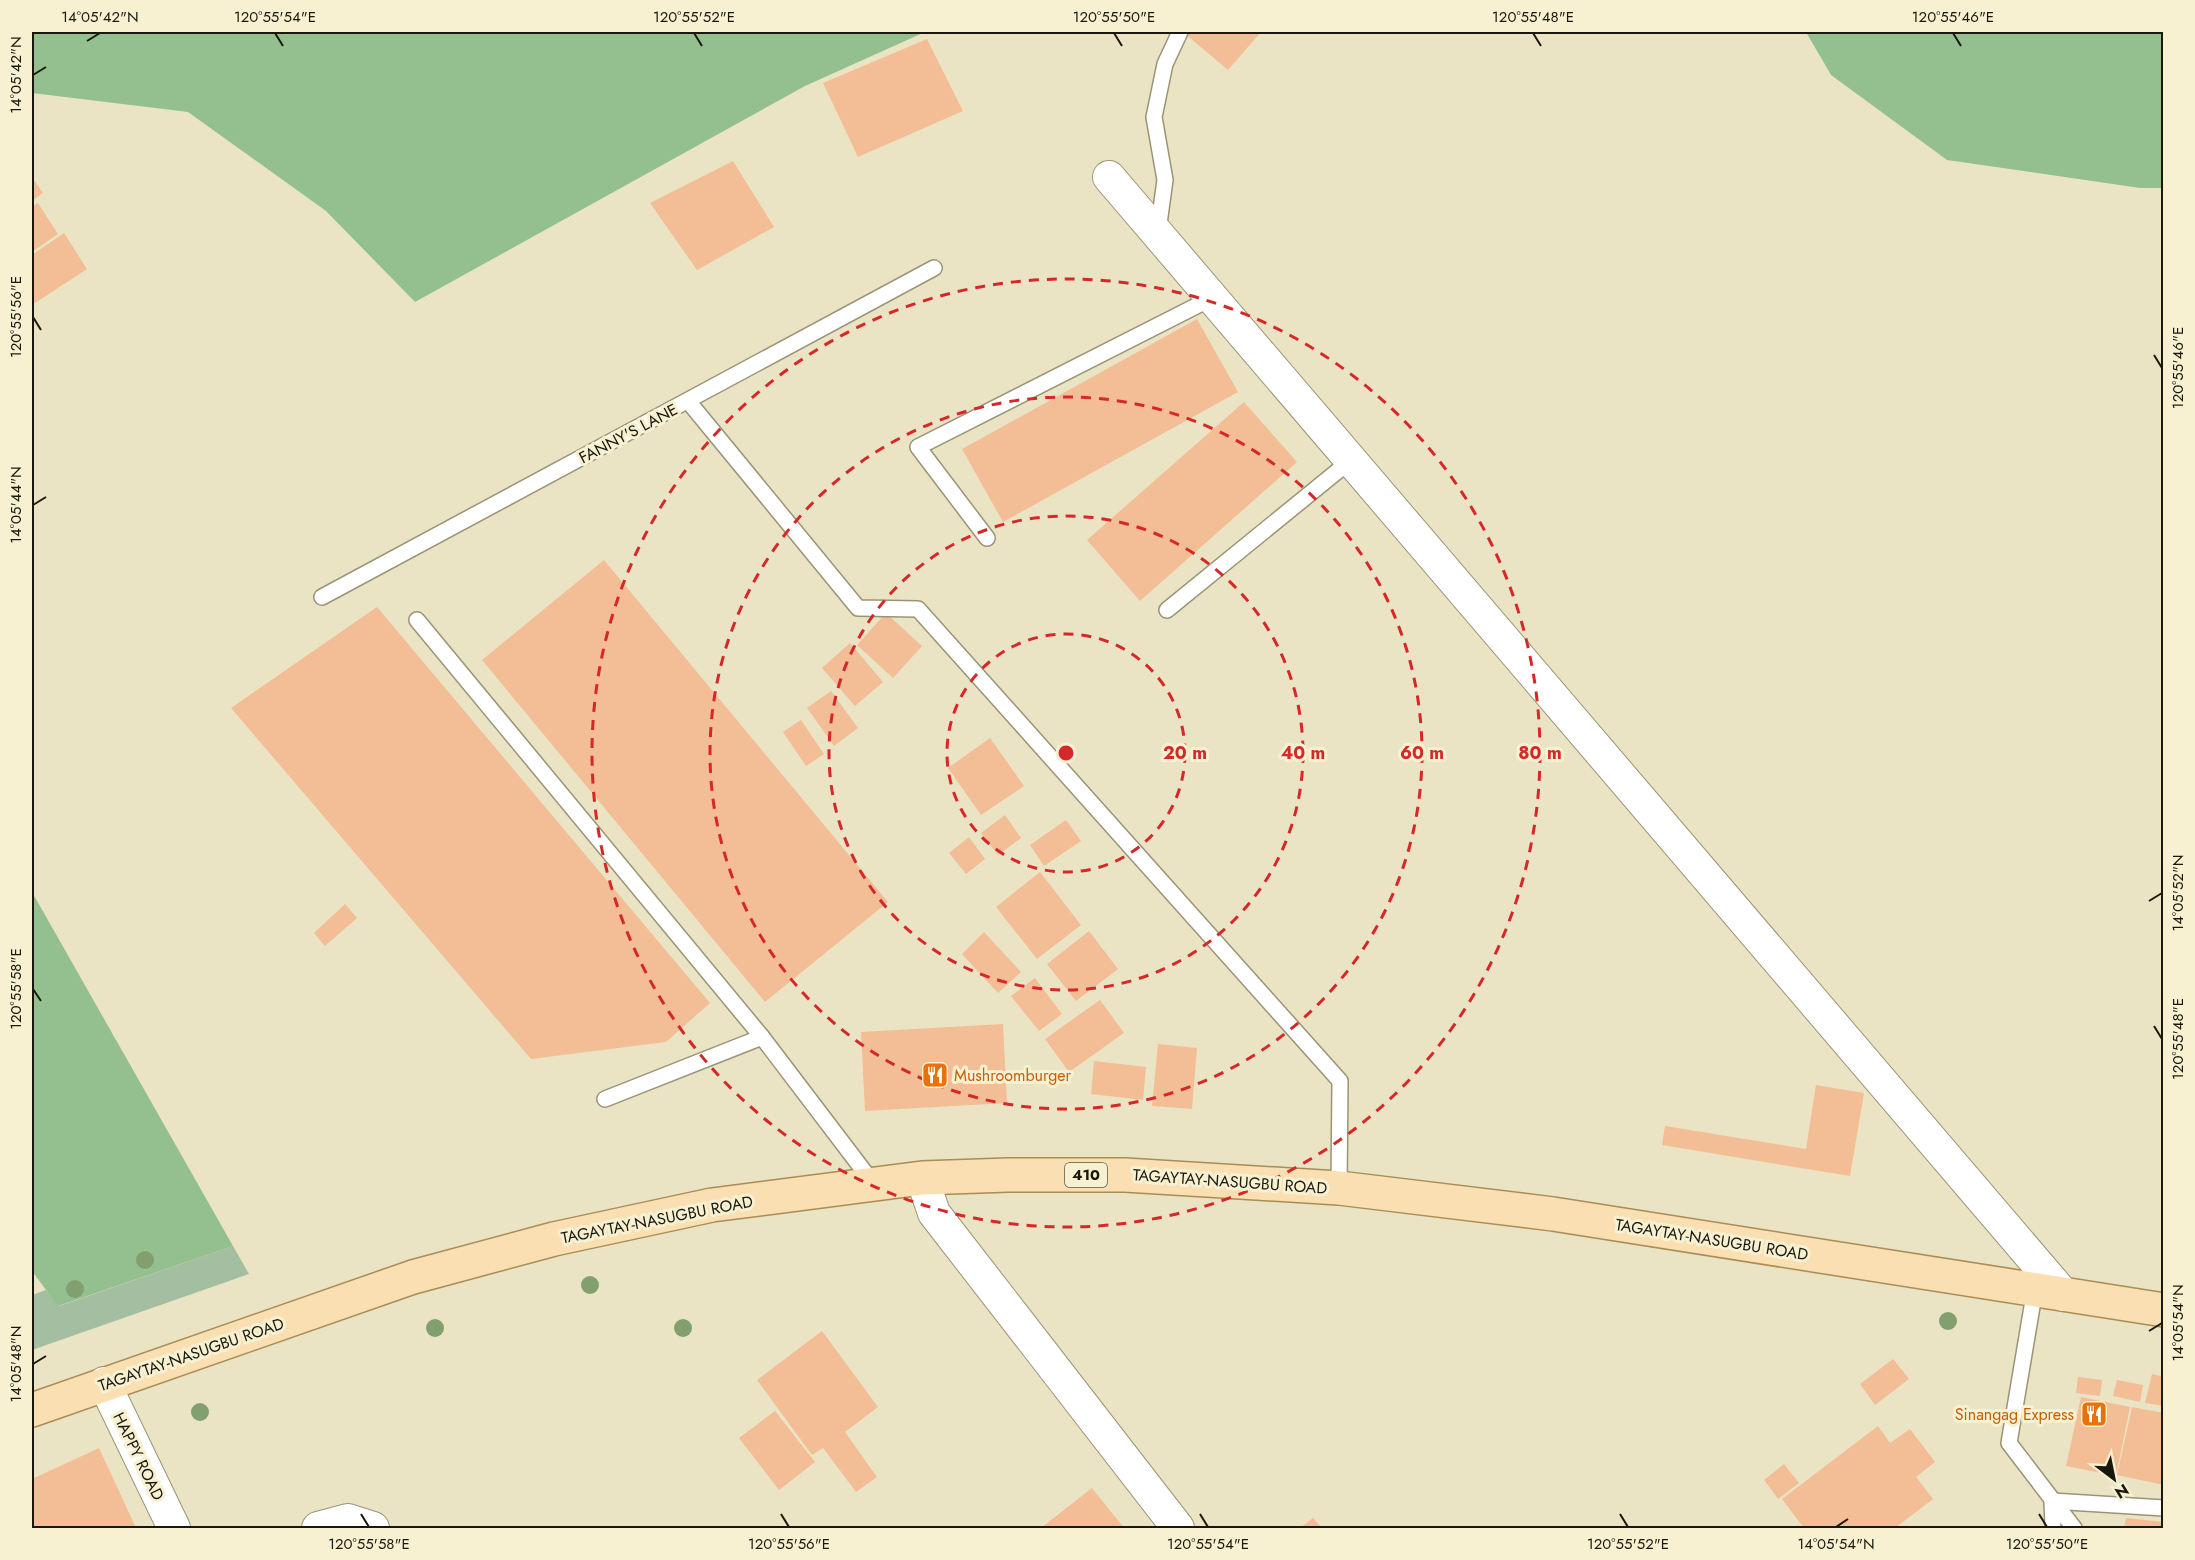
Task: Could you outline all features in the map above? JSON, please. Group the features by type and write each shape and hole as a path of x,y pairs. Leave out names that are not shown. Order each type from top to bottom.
{"main road":[{"name":"TAGAYTAY-NASUGBU ROAD","path":"32,1410 412,1277 554,1239 712,1205 922,1178 1125,1175 1339,1188 1553,1214 2163,1310"}],"street":[{"path":"1109,177 2050,1292"},
{"path":"922,1178 934,1213 1178,1528"},
{"name":"HAPPY ROAD","path":"104,1383 174,1528"},
{"path":"318,1528 348,1520 373,1528"}],"lane":[{"path":"1157,234 1165,180 1154,117 1165,64 1180,32"},
{"name":"FANNY'S LANE","path":"322,597 934,268"},
{"path":"987,538 918,447 1212,298"},
{"path":"688,401 858,608 918,609 1340,1081 1339,1188"},
{"path":"1167,610 1350,461"},
{"path":"417,620 762,1037 873,1184"},
{"path":"605,1099 762,1037"},
{"path":"2050,1292 2009,1443 2074,1528"},
{"path":"2052,1501 2163,1508"},
{"path":"2052,1501 2054,1528"}],"green space":[{"path":"32,32 925,32 805,86 415,302 326,211 188,112 32,93"},
{"path":"1806,32 2163,32 2163,188 2140,188 1947,160 1831,75"},
{"path":"32,892 233,1246 58,1306 32,1271"},
{"path":"233,1246 249,1274 32,1350 32,1295 46,1290 59,1306"}],"building":[{"path":"1183,32 1261,32 1228,70"},
{"path":"927,39 963,111 858,157 823,83"},
{"path":"733,161 774,227 697,270 650,203"},
{"path":"32,177 43,193 32,201"},
{"path":"38,203 58,234 32,252 32,207"},
{"path":"64,233 87,269 35,303 32,298 32,255"},
{"path":"1197,319 1238,392 1003,522 962,449"},
{"path":"1244,402 1297,462 1140,601 1087,540"},
{"path":"604,560 888,902 765,1002 482,660"},
{"path":"377,607 710,1003 666,1042 531,1059 231,708"},
{"path":"886,613 922,646 893,678 857,645"},
{"path":"850,643 883,682 855,706 822,668"},
{"path":"831,691 858,728 834,746 807,708"},
{"path":"801,720 824,754 806,766 783,732"},
{"path":"990,738 1024,786 981,815 948,768"},
{"path":"1005,815 1021,838 998,855 981,833"},
{"path":"1066,820 1081,841 1044,866 1030,845"},
{"path":"969,837 985,859 966,874 949,853"},
{"path":"1040,872 1081,925 1037,959 996,907"},
{"path":"345,904 357,918 325,946 314,933"},
{"path":"1089,931 1118,969 1076,1001 1047,964"},
{"path":"984,932 1021,972 998,993 962,954"},
{"path":"1035,978 1062,1014 1039,1031 1011,996"},
{"path":"1100,1000 1124,1033 1069,1072 1045,1039"},
{"name":"Mushroomburger","path":"1003,1024 1007,1103 865,1111 861,1032"},
{"path":"1158,1044 1197,1048 1192,1109 1152,1106"},
{"path":"1094,1061 1146,1067 1143,1100 1091,1094"},
{"path":"1816,1085 1864,1093 1850,1176 1662,1145 1665,1126 1806,1149"},
{"path":"822,1331 878,1407 845,1432 877,1477 856,1492 823,1448 812,1455 757,1380"},
{"path":"1893,1359 1909,1379 1875,1405 1860,1384"},
{"path":"2152,1374 2164,1377 2164,1406 2145,1403"},
{"path":"2078,1377 2102,1380 2100,1396 2076,1393"},
{"path":"2117,1380 2143,1385 2140,1402 2113,1396"},
{"path":"2081,1397 2130,1407 2116,1476 2066,1466"},
{"path":"2132,1407 2164,1413 2164,1485 2117,1475"},
{"path":"775,1411 815,1462 779,1490 739,1438"},
{"path":"1878,1426 1890,1443 1910,1429 1935,1462 1916,1477 1933,1499 1895,1528 1804,1528 1782,1499"},
{"path":"99,1448 136,1528 32,1528 32,1479"},
{"path":"1784,1464 1799,1483 1778,1499 1764,1480"},
{"path":"1092,1488 1124,1528 1041,1528"},
{"path":"1313,1518 1322,1528 1300,1528"},
{"path":"2126,1518 2164,1522 2164,1528 2124,1528"}],"place":[{"name":"Mushroomburger","path":"935,1075"},
{"name":"Sinangag Express","path":"2094,1414"}]}
